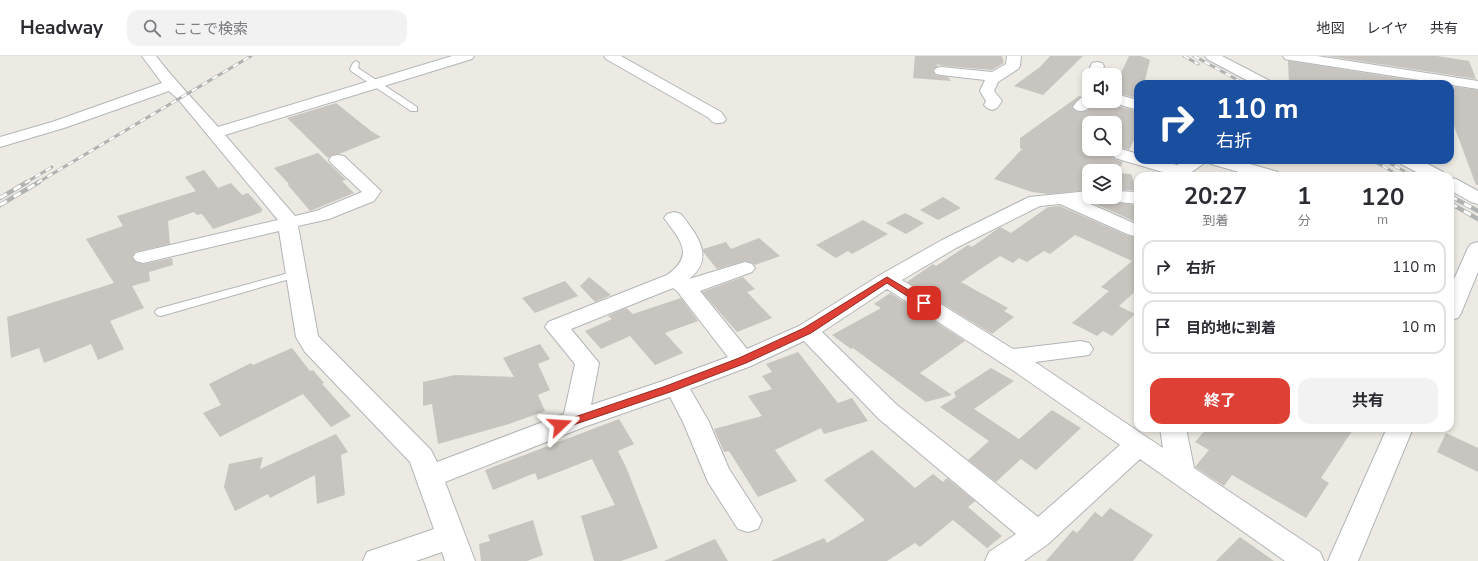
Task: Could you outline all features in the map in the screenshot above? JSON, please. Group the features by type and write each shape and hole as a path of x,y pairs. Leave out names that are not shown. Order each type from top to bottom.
{"street":[{"path":"149,56 172,85 287,218 307,337 313,346 422,457 456,548 378,561"},
{"path":"214,133 467,56"},
{"path":"611,56 715,115 718,119"},
{"path":"992,105 994,101 987,91 989,84 994,77 1013,66 1014,56"},
{"path":"1290,56 1446,80"},
{"path":"1219,58 1255,80"},
{"path":"941,71 994,77"},
{"path":"1454,81 1478,85"},
{"path":"0,142 58,125 172,85"},
{"path":"1122,101 1134,104"},
{"path":"1122,154 1134,158"},
{"path":"143,257 322,215 368,197 372,191 338,160"},
{"path":"1150,164 1172,172"},
{"path":"1180,172 1191,164"},
{"path":"1231,164 1258,172"},
{"path":"1414,164 1430,172"},
{"path":"1454,185 1478,198"},
{"path":"430,476 575,420 676,386 743,360 807,331 887,280 949,244 1017,210 1036,201 1082,196"},
{"path":"1122,197 1134,198"},
{"path":"1061,198 1134,230"},
{"path":"674,218 691,240 693,248 692,261 681,284"},
{"path":"1454,304 1478,248"},
{"path":"575,420 587,363 556,327 681,284 745,268"},
{"path":"887,280 1010,357 1309,561"},
{"path":"681,284 743,360"},
{"path":"807,331 888,412 1038,535"},
{"path":"1010,357 1081,349"},
{"path":"676,386 696,422 718,474 748,520"},
{"path":"1174,432 1182,474"},
{"path":"1343,561 1398,432"},
{"path":"1000,561 1038,535 1138,445"}],"lane":[{"path":"356,63 354,69 414,109"},
{"path":"161,312 296,274"}],"building":[{"path":"915,56 1002,56 1004,63 992,70 936,64 938,66 933,70 935,75 948,77 951,81 913,78"},
{"path":"1050,56 1083,56 1043,95 1014,86 1040,67"},
{"path":"1129,56 1141,56 1150,60 1145,80 1134,80 1134,97 1122,95 1122,71"},
{"path":"1327,56 1437,56 1469,61 1476,79"},
{"path":"1288,61 1411,80 1289,80"},
{"path":"1454,87 1478,90 1478,185 1476,185 1454,126"},
{"path":"1079,96 1081,96 1072,107 1076,111 1087,111 1090,108 1122,107 1134,110 1134,140 1129,150 1122,148 1122,116 1082,116 1082,156 1113,156 1114,159 1123,162 1122,164 1082,164 1082,191 1048,194 1032,192 994,179 1022,149 1020,148 1020,138"},
{"path":"336,103 371,131 381,137 339,154 332,155 328,158 287,118"},
{"path":"318,153 346,180 342,181 354,193 310,211 288,185 289,184 274,168"},
{"path":"204,170 218,188 231,183 242,195 248,193 263,210 261,210 262,212 213,229 202,214 197,215 194,212 168,221 170,244 135,252 132,257 136,262 143,264 172,258 173,265 149,272 150,281 132,286 144,308 110,321 124,349 98,360 91,344 44,363 39,348 11,358 7,317 114,283 86,239 123,226 117,216 196,191 185,177"},
{"path":"1122,173 1131,174 1134,182 1134,190 1122,190"},
{"path":"943,197 961,208 938,220 920,210"},
{"path":"1095,204 1134,205 1134,221"},
{"path":"1060,206 1126,235 1134,237 1134,293 1119,306 1134,314 1134,315 1112,336 1103,331 1097,336 1072,323 1109,291 1101,287 1132,261 1075,235 1050,254 1044,251 1027,262 1019,258 1013,263 1000,256 961,282 1008,308 1004,311 1014,317 992,334 907,282 933,264 936,266 968,245 972,247 1000,227 1011,233 1048,207"},
{"path":"905,213 924,223 906,234 886,223"},
{"path":"863,220 888,234 852,254 848,251 836,258 816,245"},
{"path":"759,238 780,256 755,265 745,261 717,269 704,253 703,249 726,242 731,249"},
{"path":"589,277 611,295 595,302 580,286"},
{"path":"743,277 755,289 747,292 772,318 737,332 702,292"},
{"path":"565,281 578,296 535,313 522,298"},
{"path":"890,293 965,341 920,373 952,395 926,402 853,348 851,349 832,335 881,308 874,304"},
{"path":"681,298 698,321 665,333 683,353 655,365 630,336 601,349 585,331 612,319 608,316 626,308 633,314"},
{"path":"540,344 550,359 538,364 550,390 538,395 545,411 509,424 438,444 432,404 423,406 423,382 455,375 514,377 503,358"},
{"path":"292,348 310,371 313,370 324,383 322,384 351,416 331,427 303,394 220,437 203,413 221,405 209,384 251,363 253,365"},
{"path":"798,352 838,403 852,398 868,421 824,434 821,428 775,450 797,481 758,497 729,451 724,452 714,429 762,416 748,396 772,389 762,376 772,372 766,364"},
{"path":"991,368 1014,381 974,409 1019,439 1052,410 1081,428 1036,470 1021,459 996,482 968,460 989,441 940,407 956,397 954,392"},
{"path":"619,419 634,444 618,451 626,467 658,548 621,561 594,561 581,516 615,505 592,459 538,480 535,473 493,490 485,470"},
{"path":"1204,432 1351,432 1321,478 1329,483 1306,518 1232,475 1224,486 1195,467 1209,450 1195,442"},
{"path":"1446,433 1478,448 1478,472 1437,452"},
{"path":"336,434 348,452 341,455 345,495 317,504 315,475 270,498 268,494 235,511 224,487 229,464 263,457 260,469"},
{"path":"872,450 915,488 933,474 943,482 947,478 975,501 968,507 1002,536 987,548 953,520 920,547 915,543 887,561 771,561 824,538 827,543 865,520 824,480"},
{"path":"1110,508 1153,535 1133,561 1046,561 1073,530 1077,533 1095,512 1102,517"},
{"path":"533,520 543,555 527,561 481,561 479,544 490,541 488,535"},
{"path":"1240,537 1274,561 1216,561"},
{"path":"715,539 728,561 664,561"}],"railway":[{"path":"37,183 251,56"},
{"path":"1184,56 1198,64"},
{"path":"1194,56 1238,80"},
{"path":"1379,164 1393,172"},
{"path":"1391,164 1406,172"},
{"path":"25,183 52,167"},
{"path":"0,198 27,182"},
{"path":"0,205 39,182"},
{"path":"1454,198 1478,211"},
{"path":"1454,205 1478,219"}],"route":[{"path":"560,425 669,388 743,360 807,331 887,280 924,303"}]}
